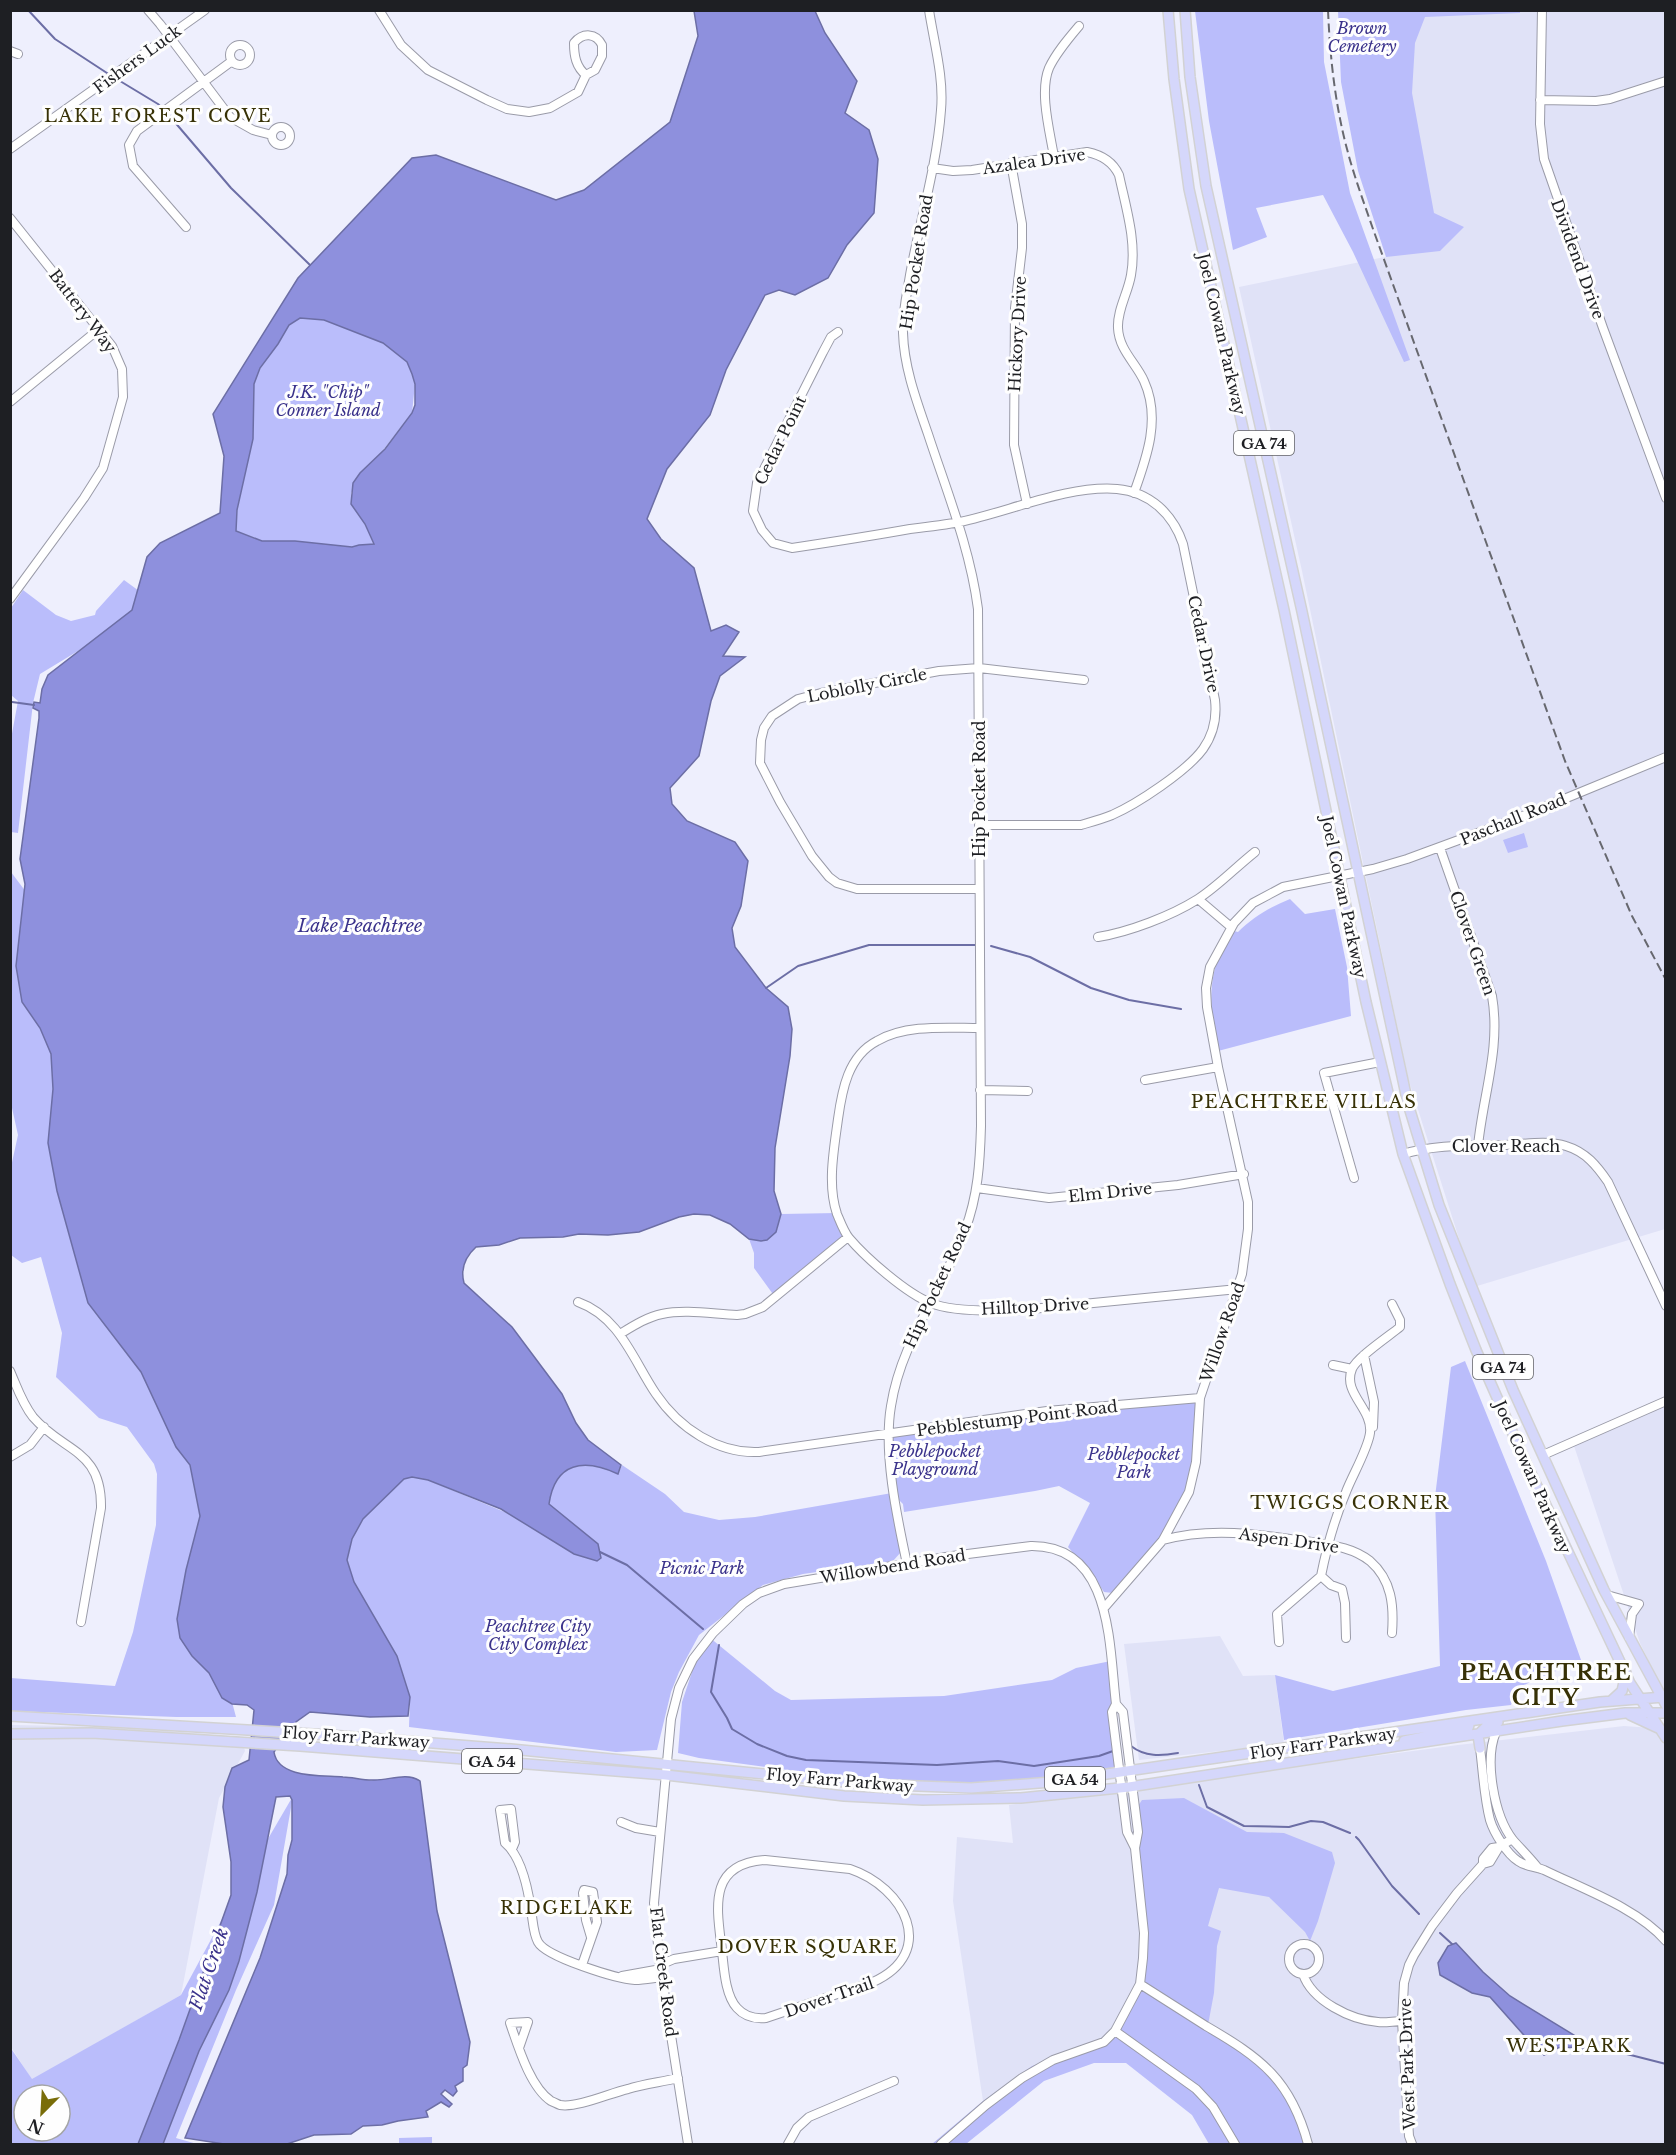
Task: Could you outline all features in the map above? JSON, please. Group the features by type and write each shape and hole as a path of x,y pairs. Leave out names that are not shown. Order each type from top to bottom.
{"main road":[{"name":"Joel Cowan Parkway","path":"1168,10 1174,79 1189,189 1284,610 1380,1062 1403,1154 1476,1350 1526,1463 1626,1673 1663,1734"},
{"name":"Joel Cowan Parkway","path":"1185,10 1190,77 1206,186 1301,607 1408,1104 1439,1205 1493,1343 1607,1595 1664,1700"},
{"path":"1611,1701 1622,1691 1626,1673"},
{"name":"Floy Farr Parkway","path":"10,1716 301,1733 667,1764 857,1783 938,1788 1007,1787 1120,1773 1558,1708 1640,1698 1664,1700"},
{"path":"1480,1748 1478,1735 1490,1723 1550,1715 1558,1708"},
{"path":"1625,1713 1663,1734"},
{"name":"Floy Farr Parkway","path":"10,1734 92,1733 300,1746 666,1775 844,1796 923,1800 1021,1798 1133,1786 1625,1713 1665,1713"},
{"path":"1398,1747 1406,1740 1468,1728 1469,1725 1466,1722"},
{"path":"1408,1745 1428,1747 1466,1741 1480,1748"}],"street":[{"path":"148,10 230,117 253,130 272,135"},
{"name":"Fishers Luck","path":"10,149 205,10"},
{"path":"379,10 401,45 428,70 507,109 529,112 550,108 578,92 586,75 595,70 602,56 602,45 592,35 582,36 574,43 576,62 586,75"},
{"name":"Hip Pocket Road","path":"907,1564 894,1492 888,1433 891,1405 902,1361 966,1229 977,1188 980,1155 978,609 974,582 958,522 916,399 904,349 903,331 907,296 932,168 941,103 940,73 929,10"},
{"name":"Dividend Drive","path":"1542,10 1541,143 1555,193 1665,498"},
{"path":"1054,157 1045,81 1054,60 1079,26"},
{"path":"186,228 133,166 129,145 137,131 232,61"},
{"path":"1540,100 1610,99 1665,81"},
{"name":"Azalea Drive","path":"932,168 953,171 1087,152 1096,154 1115,167 1119,175 1133,251 1130,283 1118,319 1119,337 1127,356 1144,381 1151,410 1152,434 1134,493"},
{"name":"Hickory Drive","path":"1011,164 1022,224 1022,248 1015,308 1014,445 1027,504"},
{"name":"Battery Way","path":"10,218 99,329 118,358 124,383 123,397 106,461 84,498 10,599"},
{"path":"10,402 99,329"},
{"name":"Cedar Point","path":"838,332 831,337 757,483 753,511 762,530 773,543 792,548 958,522"},
{"name":"Cedar Drive","path":"958,522 1098,489 1118,489 1134,493 1161,507 1168,515 1183,544 1216,712 1210,738 1196,758 1148,794 1113,814 1081,825 979,825"},
{"name":"Loblolly Circle","path":"979,889 857,889 837,883 812,856 760,763 764,728 772,716 798,699 939,671 979,668 1084,680"},
{"name":"Paschall Road","path":"1357,873 1440,848 1665,760"},
{"name":"Clover Green","path":"1440,848 1492,996 1495,1041 1478,1146"},
{"path":"1098,937 1118,934 1139,927 1198,899 1256,852"},
{"name":"Willow Road","path":"1104,1608 1163,1540 1185,1501 1196,1462 1200,1398 1239,1289 1248,1230 1248,1202 1244,1174 1218,1067 1207,1007 1206,988 1210,967 1231,927 1240,914 1253,903 1283,887 1357,873"},
{"path":"1198,899 1231,927"},
{"name":"Hilltop Drive","path":"980,1028 922,1029 888,1036 865,1050 850,1069 844,1083 840,1107 832,1184 837,1213 848,1237 908,1290 930,1303 958,1308 1004,1311 1239,1289"},
{"path":"1354,1178 1324,1073 1380,1062"},
{"path":"1145,1080 1218,1067"},
{"path":"980,1090 1028,1091"},
{"name":"Clover Reach","path":"1403,1154 1432,1147 1557,1144 1572,1148 1587,1156 1598,1167 1615,1195 1665,1306"},
{"name":"Elm Drive","path":"977,1188 1049,1198 1178,1185 1244,1174"},
{"path":"620,1334 637,1323 665,1313 737,1315 763,1307 848,1237"},
{"name":"Pebblestump Point Road","path":"578,1302 592,1307 620,1334 656,1394 684,1424 701,1437 726,1449 739,1452 759,1452 1047,1411 1200,1398"},
{"path":"1370,1434 1367,1416 1350,1384 1352,1369 1364,1355 1400,1327 1400,1320 1392,1304"},
{"path":"1279,1642 1277,1614 1322,1576 1327,1545 1340,1506 1373,1426 1374,1402 1364,1355"},
{"path":"1333,1365 1352,1369"},
{"path":"10,1371 22,1402 33,1417 93,1468 99,1480 102,1492 101,1508 81,1622"},
{"path":"1543,1455 1665,1401"},
{"path":"10,1457 30,1445 44,1427"},
{"name":"Aspen Drive","path":"1163,1540 1189,1535 1240,1533 1354,1551 1378,1570 1389,1587 1392,1597 1392,1633"},
{"name":"Willowbend Road","path":"667,1764 671,1719 680,1688 699,1650 734,1611 759,1593 784,1584 907,1564 1031,1546 1044,1547 1059,1552 1080,1565 1097,1588 1104,1608 1116,1704 1112,1712 1127,1832 1135,1848"},
{"path":"1322,1576 1331,1585 1342,1589 1346,1638"},
{"path":"1607,1595 1639,1604 1632,1614 1629,1637"},
{"name":"Willowbend Road","path":"1116,1704 1123,1712 1133,1786 1138,1832 1135,1848"},
{"path":"1496,1732 1491,1745 1493,1783 1499,1812 1512,1839 1538,1868"},
{"path":"1480,1748 1491,1821 1501,1845 1522,1864 1538,1868 1625,1911 1643,1922 1665,1941"},
{"name":"Flat Creek Road","path":"667,1764 654,1903 661,1970 688,2145"},
{"path":"621,1822 636,1828 660,1832"},
{"name":"West Park Drive","path":"1412,2145 1409,2136 1402,2021 1404,1983 1414,1955 1450,1901 1483,1864 1490,1862 1501,1845 1512,1839"},
{"path":"941,2145 986,2105 1022,2078 1053,2060 1104,2042 1115,2031 1140,1984 1144,1934 1135,1848"},
{"path":"512,1849 528,1893 535,1935 543,1949 554,1956 632,1980 661,1970 674,1959 722,1951"},
{"name":"Dover Trail","path":"753,1861 827,1865 861,1873 894,1898 904,1911 909,1932 909,1942 902,1962 886,1977 766,2018 756,2019 747,2015 739,2010 732,2001 722,1951 717,1913 722,1883 735,1869 753,1861"},
{"path":"582,1965 597,1922 593,1892 589,1890 583,1893 591,1938"},
{"path":"1304,1944 1315,1949 1319,1960 1314,1970 1303,1974 1292,1970 1288,1959 1293,1948 1304,1944"},
{"path":"1303,1974 1305,1982 1324,2002 1353,2016 1377,2022 1402,2021"},
{"path":"1140,1984 1237,2043 1262,2063 1283,2087 1298,2112 1308,2145"},
{"path":"1115,2031 1196,2090 1213,2107 1235,2145"},
{"path":"519,2048 538,2086 550,2100 560,2105 678,2078"},
{"path":"788,2145 797,2128 809,2117 894,2081"}],"shaded area":[{"path":"1417,11 1665,11 1665,1229 1477,1286 1462,1248 1408,1078 1302,571 1239,287 1438,246 1403,105"},
{"path":"1665,1406 1665,1695 1640,1643 1573,1443"},
{"path":"1220,1636 1243,1676 1275,1675 1284,1744 1139,1760 1124,1644"},
{"path":"11,1725 124,1727 241,1737 245,1751 219,1798 181,1995 32,2080 11,2047"},
{"path":"1624,1726 1665,1729 1665,2144 1308,2144 1104,2042 1018,2081 983,2101 953,1901 957,1837 1013,1843 1009,1805 1458,1745"}],"green space":[{"path":"1195,11 1323,11 1324,62 1350,193 1410,360 1404,362 1353,252 1323,195 1256,208 1267,237 1233,250 1209,121"},
{"name":"Brown Cemetery","path":"1338,11 1520,11 1520,13 1425,17 1415,43 1412,93 1434,213 1464,227 1440,251 1386,257 1358,171 1341,82"},
{"name":"J.K. \"Chip\" Conner Island","path":"300,318 324,320 383,343 407,362 413,374 415,384 412,413 351,493 351,504 365,524 374,545 352,547 295,541 262,541 236,531 237,510 253,439 254,384 260,368 289,325"},
{"path":"124,580 146,596 111,631 40,674 33,703 18,833 11,832 11,739 18,701 11,695 11,608 23,590 56,615 71,621 95,615"},
{"path":"1524,833 1528,847 1508,853 1503,840"},
{"path":"11,872 32,900 202,1472 232,1702 236,1717 11,1711 11,1678 115,1686 133,1632 156,1525 157,1474 154,1464 127,1427 99,1418 56,1377 62,1333 41,1257 22,1263 11,1255 11,1167 18,1135 10,1099"},
{"path":"1290,899 1305,914 1335,909 1347,967 1351,1016 1218,1051 1212,1015 1212,991 1215,967 1220,953 1234,931 1238,932 1262,913"},
{"path":"837,1213 848,1237 775,1297 754,1268 754,1253 749,1239 761,1241 778,1228 777,1222 781,1214"},
{"path":"1465,1361 1546,1561 1581,1660 1517,1688 1511,1705 1466,1710 1284,1740 1275,1675 1333,1691 1440,1666 1435,1497 1451,1367"},
{"path":"1200,1398 1193,1478 1163,1540 1113,1593 1104,1592 1068,1547 1090,1503 1059,1486 904,1512 903,1504 893,1494 901,1552 893,1561 803,1574 763,1585 699,1635 671,1692 657,1750 616,1752 409,1727 410,1698 397,1656 354,1582 347,1560 352,1539 363,1519 404,1479 412,1477 428,1480 514,1516 549,1504 557,1479 573,1467 593,1466 618,1474 622,1465 665,1494 684,1512 719,1520 755,1517 892,1493 888,1433"},
{"path":"709,1637 775,1691 791,1700 944,1696 1052,1680 1076,1668 1111,1661 1116,1704 1112,1712 1120,1773 938,1788 848,1782 810,1773 678,1753 682,1702 692,1672 693,1659"},
{"name":"Flat Creek","path":"293,1796 274,1905 236,1990 176,2138 197,2144 11,2144 10,2047 32,2079 181,1995 234,1897"},
{"path":"1184,1798 1247,1832 1284,1833 1332,1852 1335,1863 1310,1941 1305,1932 1269,1897 1219,1888 1208,1926 1221,1931 1217,1946 1214,1993 1208,2025 1237,2043 1287,2093 1308,2144 1209,2144 1192,2115 1126,2063 1094,2063 1044,2081 966,2144 932,2144 983,2101 1032,2066 1104,2042 1140,1984 1143,1958 1136,1809 1142,1800"},
{"path":"432,2137 432,2144 399,2144 399,2138"}],"water":[{"name":"Lake Peachtree","path":"694,11 815,11 825,33 857,81 845,113 869,130 878,159 874,213 847,245 828,278 795,295 779,290 765,295 726,370 710,415 667,469 647,519 661,539 694,568 711,631 726,625 739,632 723,656 745,657 720,676 711,701 699,756 670,788 672,804 687,821 735,842 748,861 741,906 732,928 735,947 766,988 788,1007 792,1029 790,1056 775,1148 774,1191 781,1214 776,1232 767,1240 761,1241 749,1239 730,1224 710,1215 694,1214 679,1217 639,1232 520,1238 499,1245 476,1247 466,1259 463,1268 464,1283 512,1327 562,1394 576,1423 588,1440 621,1465 618,1474 594,1466 573,1467 558,1479 552,1490 549,1504 598,1544 601,1558 597,1561 574,1554 501,1509 428,1480 412,1477 404,1479 363,1519 352,1539 347,1560 354,1582 397,1656 410,1697 408,1716 370,1717 310,1712 296,1722 296,1727 285,1735 274,1752 277,1761 284,1767 302,1774 371,1780 410,1777 420,1781 437,1911 470,2042 467,2065 463,2068 463,2081 455,2086 457,2091 453,2096 445,2090 441,2094 452,2104 449,2107 441,2102 426,2111 428,2117 363,2126 351,2134 314,2135 287,2144 224,2144 185,2138 260,1958 287,1874 292,1840 292,1800 290,1796 276,1797 257,1892 229,1990 199,2051 163,2144 138,2144 179,2040 231,1895 231,1862 223,1807 225,1787 232,1768 249,1760 254,1710 247,1705 232,1704 222,1698 209,1673 192,1656 180,1638 177,1619 186,1570 200,1516 190,1465 176,1447 141,1372 88,1303 57,1191 48,1143 53,1089 51,1054 40,1028 22,1002 16,966 25,884 20,859 39,718 39,711 33,708 34,702 40,703 42,689 48,675 132,610 147,557 160,543 220,513 224,456 213,414 298,278 412,158 436,155 556,200 584,190 670,122 698,36","holes":["300,318 324,320 383,343 407,362 415,384 415,405 412,413 385,449 353,483 351,504 365,524 374,544 352,547 295,541 262,541 236,531 237,510 253,439 254,384 260,368 289,325"]},
{"path":"1456,1943 1510,1996 1582,2040 1579,2047 1558,2048 1544,2055 1490,1997 1472,1993 1440,1975 1438,1963 1448,1946"}],"waterway":[{"path":"28,10 55,39 110,75"},
{"path":"115,78 163,109"},
{"path":"167,113 231,188 310,265"},
{"path":"12,702 34,705"},
{"path":"766,988 798,966 869,945 975,945"},
{"path":"991,946 1030,957 1091,988 1129,1000 1181,1009"},
{"path":"600,1552 627,1565 703,1629"},
{"path":"719,1645 711,1692 732,1729 757,1744 787,1756 806,1760 937,1765 998,1761 1034,1766 1099,1756 1113,1751"},
{"path":"1131,1746 1136,1750 1153,1755 1178,1753"},
{"path":"1199,1785 1207,1807 1244,1826 1289,1827 1311,1821 1323,1822 1350,1833"},
{"path":"1356,1837 1392,1886 1419,1914"},
{"path":"1440,1933 1452,1944"},
{"path":"1579,2046 1586,2051 1611,2050 1666,2064"}],"railway":[{"path":"1328,10 1339,115 1366,209 1565,761 1632,916 1666,980"}],"district":[{"name":"LAKE FOREST COVE","path":"158,116"},
{"name":"PEACHTREE VILLAS","path":"1304,1102"},
{"name":"TWIGGS CORNER","path":"1350,1503"},
{"name":"PEACHTREE CITY","path":"1546,1685"},
{"name":"RIDGELAKE","path":"567,1908"},
{"name":"DOVER SQUARE","path":"808,1947"},
{"name":"WESTPARK","path":"1569,2046"}],"park label":[{"name":"Pebblepocket Playground","path":"935,1460"},
{"name":"Pebblepocket Park","path":"1134,1463"},
{"name":"Picnic Park","path":"702,1568"},
{"name":"Peachtree City City Complex","path":"538,1635"}]}
